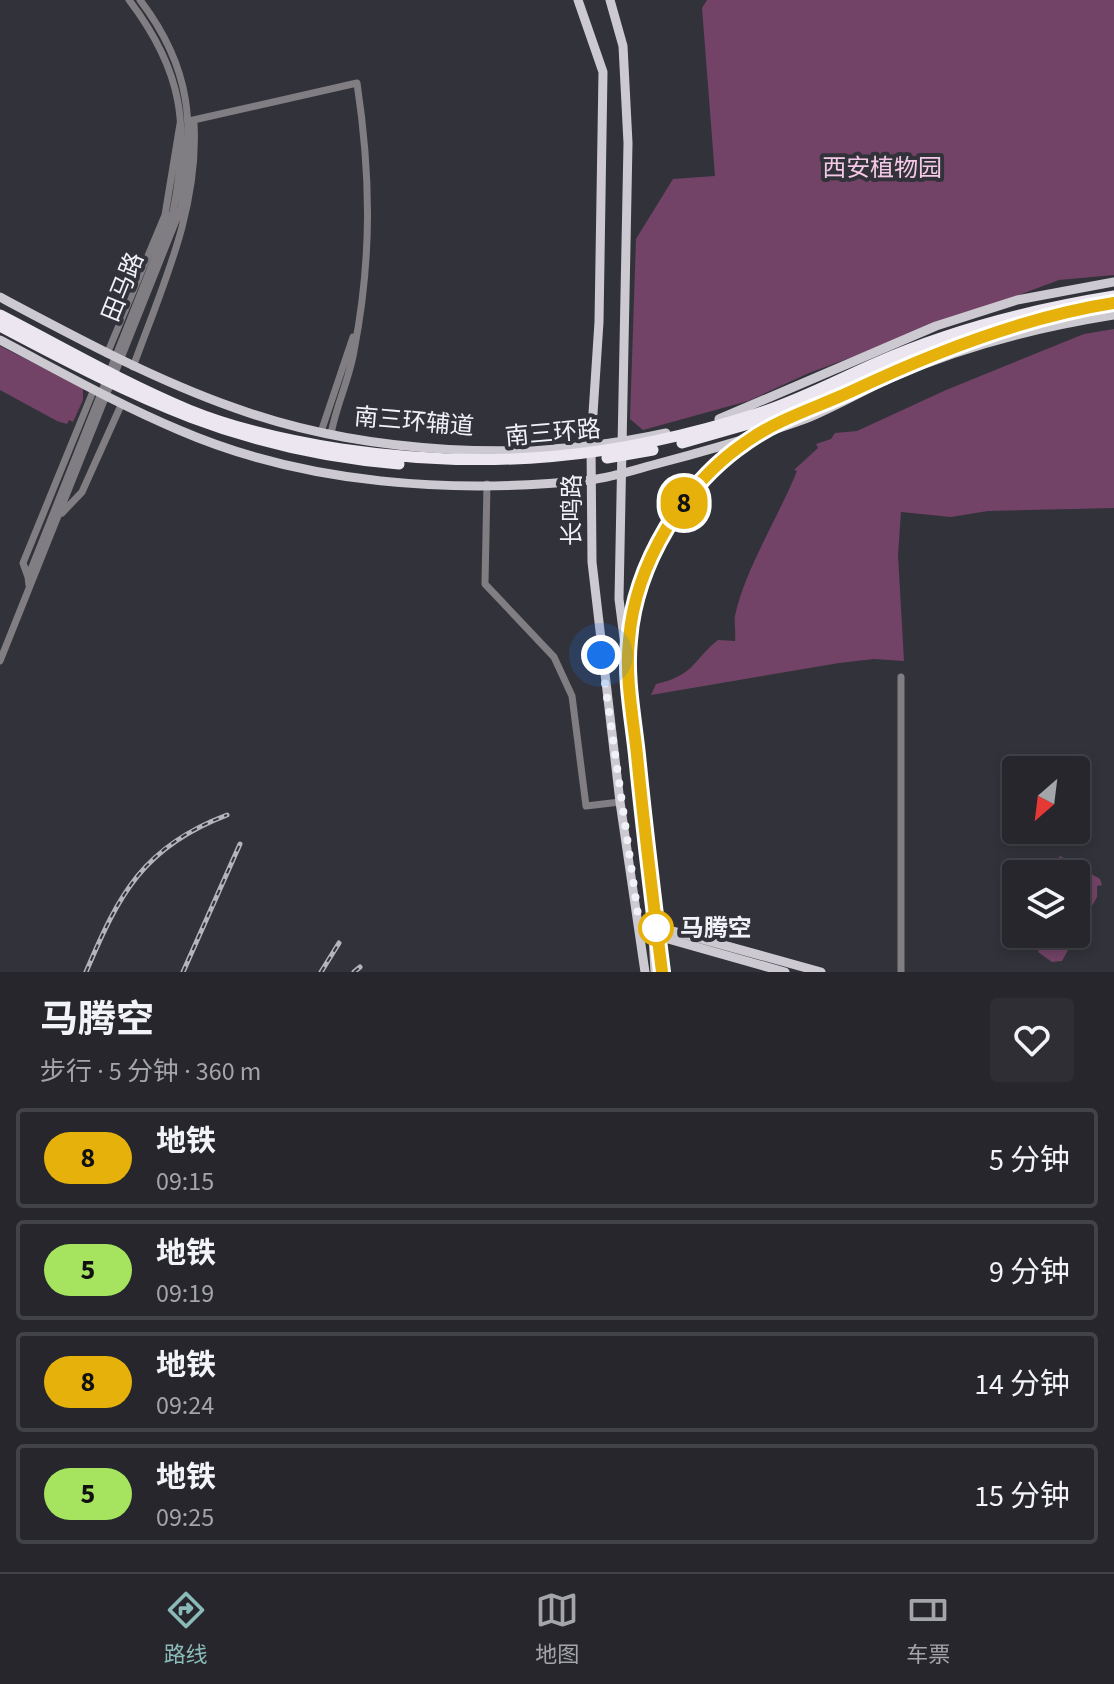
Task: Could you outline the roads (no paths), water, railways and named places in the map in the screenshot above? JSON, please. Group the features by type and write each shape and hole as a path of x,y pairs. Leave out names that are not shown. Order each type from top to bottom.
{"highway":[{"name":"南三环路","path":"0,315 190,410 267,439 442,461 535,459 593,453 678,437 762,413 968,328 1063,304 1114,296"},
{"name":"南三环路","path":"0,326 110,384 176,414 323,457 455,469 577,463 627,456 719,435 797,410 895,366 969,339 1063,314 1114,306"}],"main road":[{"name":"长鸣路","path":"578,0 603,72 599,322 591,444 595,607 645,972"},
{"name":"长鸣路","path":"610,0 623,46 628,143 619,599 646,809 655,972"},
{"name":"南三环辅道","path":"0,297 133,367 237,409 326,433 457,449 591,444 691,428 727,417 896,342 982,311 1076,287 1114,282"},
{"path":"0,340 180,431 248,454 387,482 487,484 591,480 710,450 807,418 894,376 969,348 1066,323 1114,315"},
{"path":"641,930 821,972"},
{"path":"651,930 785,972"}],"street":[{"name":"田马路","path":"129,0 153,32 172,72 182,114 179,181 160,258"},
{"name":"田马路","path":"29,588 28,577 181,208 191,121 179,66 160,26 140,0"},
{"path":"133,367 185,224 196,156 191,121 357,83 366,135 369,204 366,270 351,366 326,433"},
{"path":"107,354 165,215 182,114"},
{"path":"28,577 23,563 94,389"},
{"path":"60,515 82,492 122,403"},
{"name":"田马路","path":"0,661 60,515 69,482"},
{"path":"487,484 485,584 554,657 572,696 586,806 620,802"},
{"path":"901,677 901,972"}],"railway":[{"path":"86,972 110,919 137,876 174,842 227,815"},
{"path":"183,972 240,844"},
{"path":"321,972 339,943"},
{"path":"354,972 360,967"}],"metro line":[{"name":"8","path":"662,972 632,714 629,639 634,610 657,548 689,495 713,469 772,425 862,386 1033,321 1114,303"}],"place":[{"name":"马腾空","path":"656,928"}],"park label":[{"name":"西安植物园","path":"882,168"}]}
